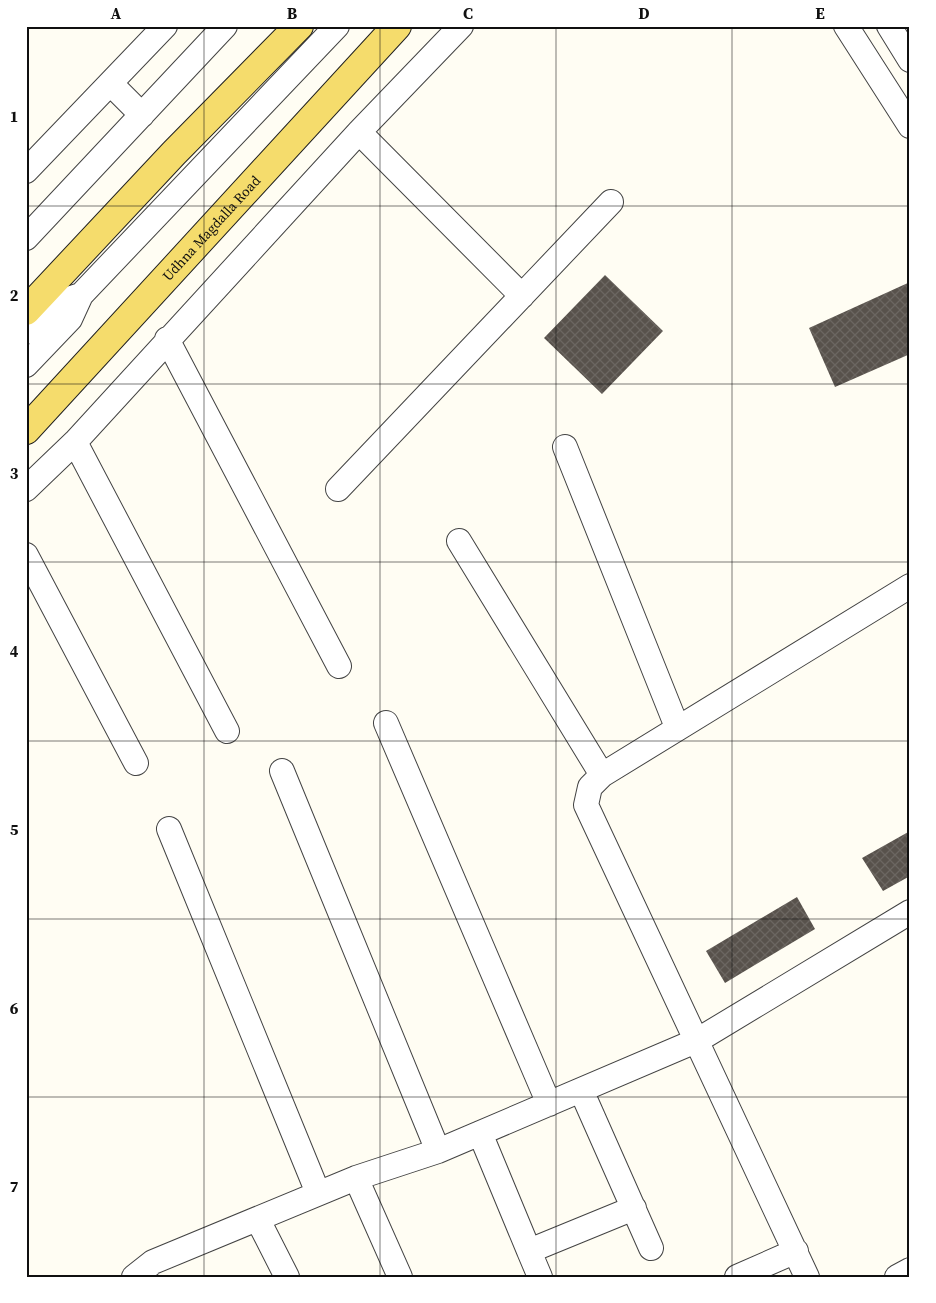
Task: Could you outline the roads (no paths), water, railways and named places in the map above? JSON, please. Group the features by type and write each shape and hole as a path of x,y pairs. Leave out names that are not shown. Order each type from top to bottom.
{"main road":[{"path":"26,311 174,153 299,26"},
{"name":"Udhna Magdalla Road","path":"26,430 397,26"}],"street":[{"path":"26,171 165,26"},
{"path":"26,238 225,26"},
{"path":"26,365 70,319 81,295 337,26"},
{"path":"26,489 75,442 166,339 359,132 461,26"},
{"path":"846,26 910,126"},
{"path":"888,26 910,60"},
{"path":"111,84 142,115"},
{"path":"359,132 522,296"},
{"path":"338,489 611,202"},
{"path":"26,332 52,304 81,295"},
{"path":"166,339 339,666"},
{"path":"75,442 227,730"},
{"path":"565,447 677,727"},
{"path":"459,541 602,775"},
{"path":"26,555 136,763"},
{"path":"807,1277 698,1040 586,805 590,787 602,775 677,727 910,586"},
{"path":"386,723 549,1104"},
{"path":"282,771 438,1151"},
{"path":"169,829 318,1193"},
{"path":"134,1277 157,1269 318,1193 356,1178 438,1151 698,1040 910,912"},
{"path":"581,1090 652,1248"},
{"path":"480,1133 540,1277"},
{"path":"356,1178 400,1277"},
{"path":"530,1251 634,1208"},
{"path":"258,1220 288,1277"},
{"path":"737,1277 796,1251"},
{"path":"898,1277 910,1270"}]}
